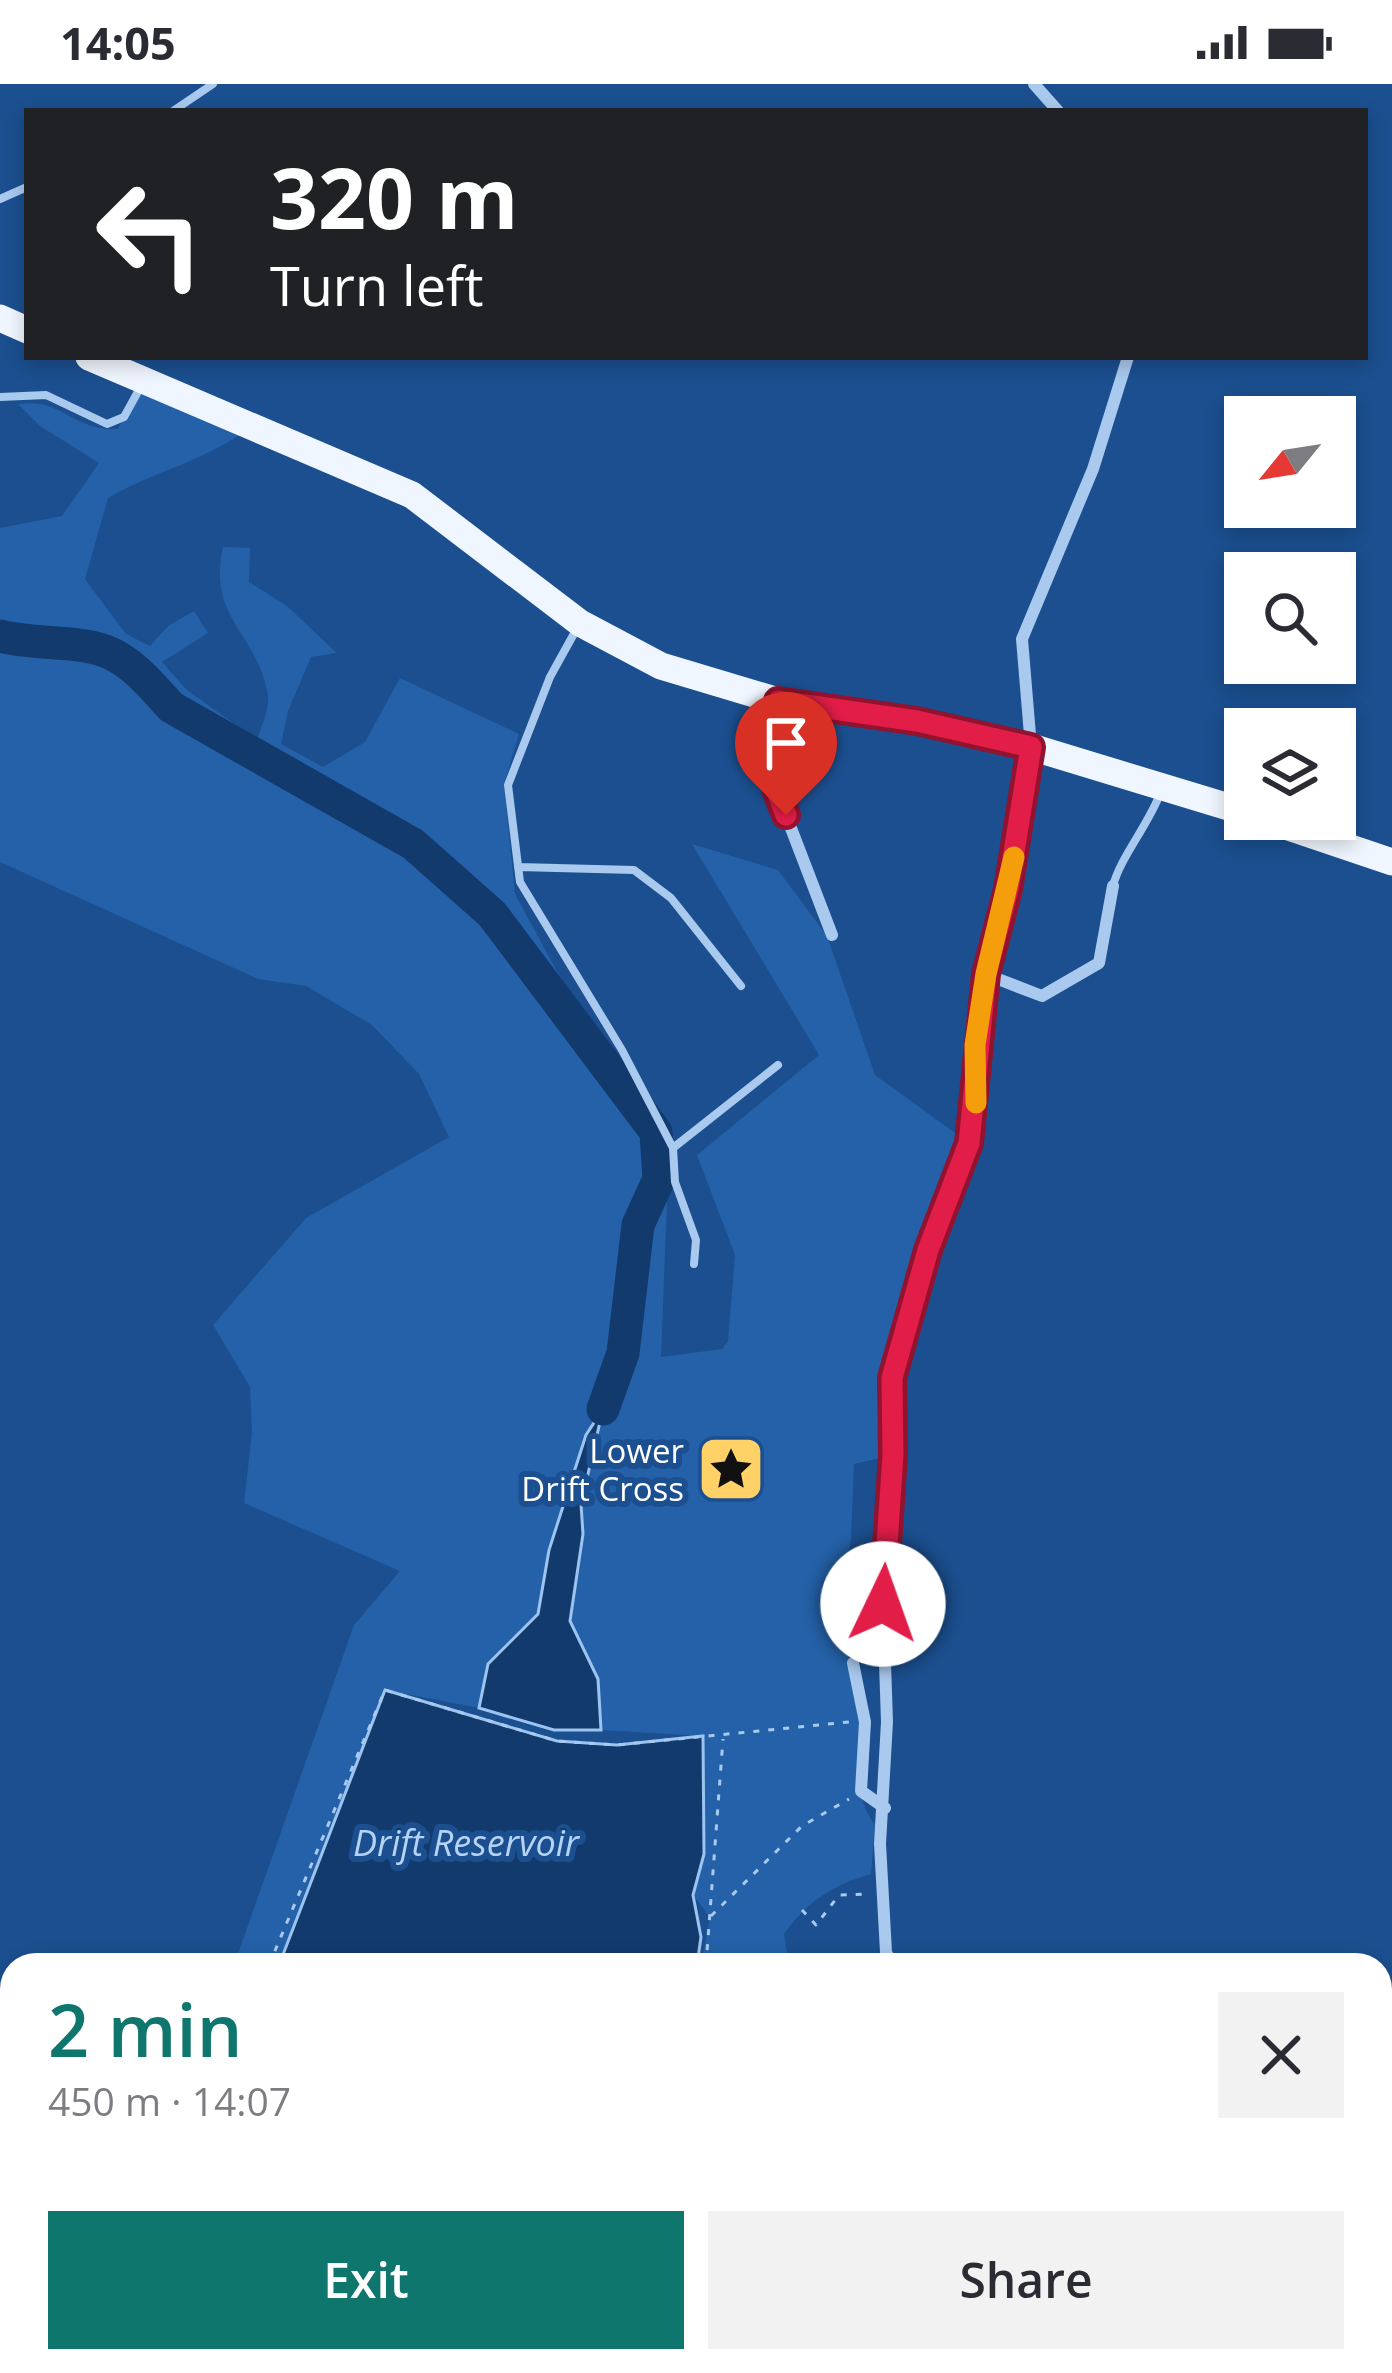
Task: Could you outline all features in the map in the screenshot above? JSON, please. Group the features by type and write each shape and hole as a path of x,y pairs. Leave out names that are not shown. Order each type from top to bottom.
{"main road":[{"path":"96,360 412,495 580,623 662,666 778,701 917,721 1031,747 1224,806"},
{"path":"1327,840 1392,862"}],"street":[{"path":"1034,84 1055,108"},
{"path":"886,1953 880,1844 885,1808 882,1575 893,1455 892,1378 928,1250 969,1143 986,974 1008,889 1031,747 1022,639 1093,469 1127,360"},
{"path":"778,701 776,789 832,935"},
{"path":"986,974 1042,996 1100,963 1113,886"},
{"path":"853,1663 866,1722 862,1791 885,1808"}],"lane":[{"path":"177,108 213,84"},
{"path":"0,397 46,395 107,424 124,418 144,381"},
{"path":"580,623 550,677 508,785 520,882 622,1050 673,1148 675,1182 696,1240 694,1264"},
{"path":"1113,886 1119,864 1136,847 1162,787"},
{"path":"518,866 634,870 670,898 741,986"},
{"path":"673,1148 778,1065"}],"path":[{"path":"274,1953 385,1690 557,1741 617,1745 866,1722"},
{"path":"707,1953 723,1736"},
{"path":"710,1917 802,1826 862,1791"},
{"path":"802,1910 816,1924 838,1895 884,1893"}],"shaded area":[{"path":"144,381 252,426 217,448 108,498 85,579 126,634 150,646 168,626 194,611 208,633 162,662 187,690 257,740 268,695 254,655 227,609 220,571 223,547 250,548 249,582 287,606 337,653 311,657 288,711 281,744 323,767 365,742 400,678 519,734 504,784 515,894 668,1176 661,1357 722,1349 728,1341 735,1255 697,1155 819,1055 692,844 778,870 827,936 875,1075 969,1143 892,1378 893,1455 854,1464 851,1540 834,1628 862,1700 861,1789 875,1825 871,1874 812,1903 784,1934 787,1953 703,1953 710,1917 693,1895 704,1854 703,1736 601,1730 598,1679 570,1622 583,1534 581,1504 598,1427 549,1550 538,1614 488,1664 479,1708 385,1690 283,1953 238,1953 354,1625 400,1571 244,1503 252,1432 250,1387 213,1325 306,1218 449,1137 419,1074 372,1025 306,986 258,979 0,862 0,528 62,516 99,463 40,426 18,404 47,406 89,425 118,429"}],"water":[{"path":"603,1409 581,1504 583,1534 570,1621 598,1679 601,1730 554,1730 479,1708 488,1664 538,1614 549,1550 586,1435"},
{"name":"Drift Reservoir","path":"385,1690 557,1741 617,1745 703,1736 704,1854 693,1895 701,1937 699,1953 284,1953"}],"waterway":[{"path":"0,636 81,645 115,655 171,707 413,844 492,914 656,1132 659,1179 638,1225 623,1353 603,1409"}],"slow traffic":[{"path":"976,1103 975,1045 986,974 1014,857"}],"place":[{"name":"Lower Drift Cross","path":"731,1469"}],"route":[{"path":"786,815 776,789 778,701 917,721 1031,747 1008,889 986,974 975,1045 976,1098 969,1143 928,1250 892,1378 893,1455 883,1604"}]}
